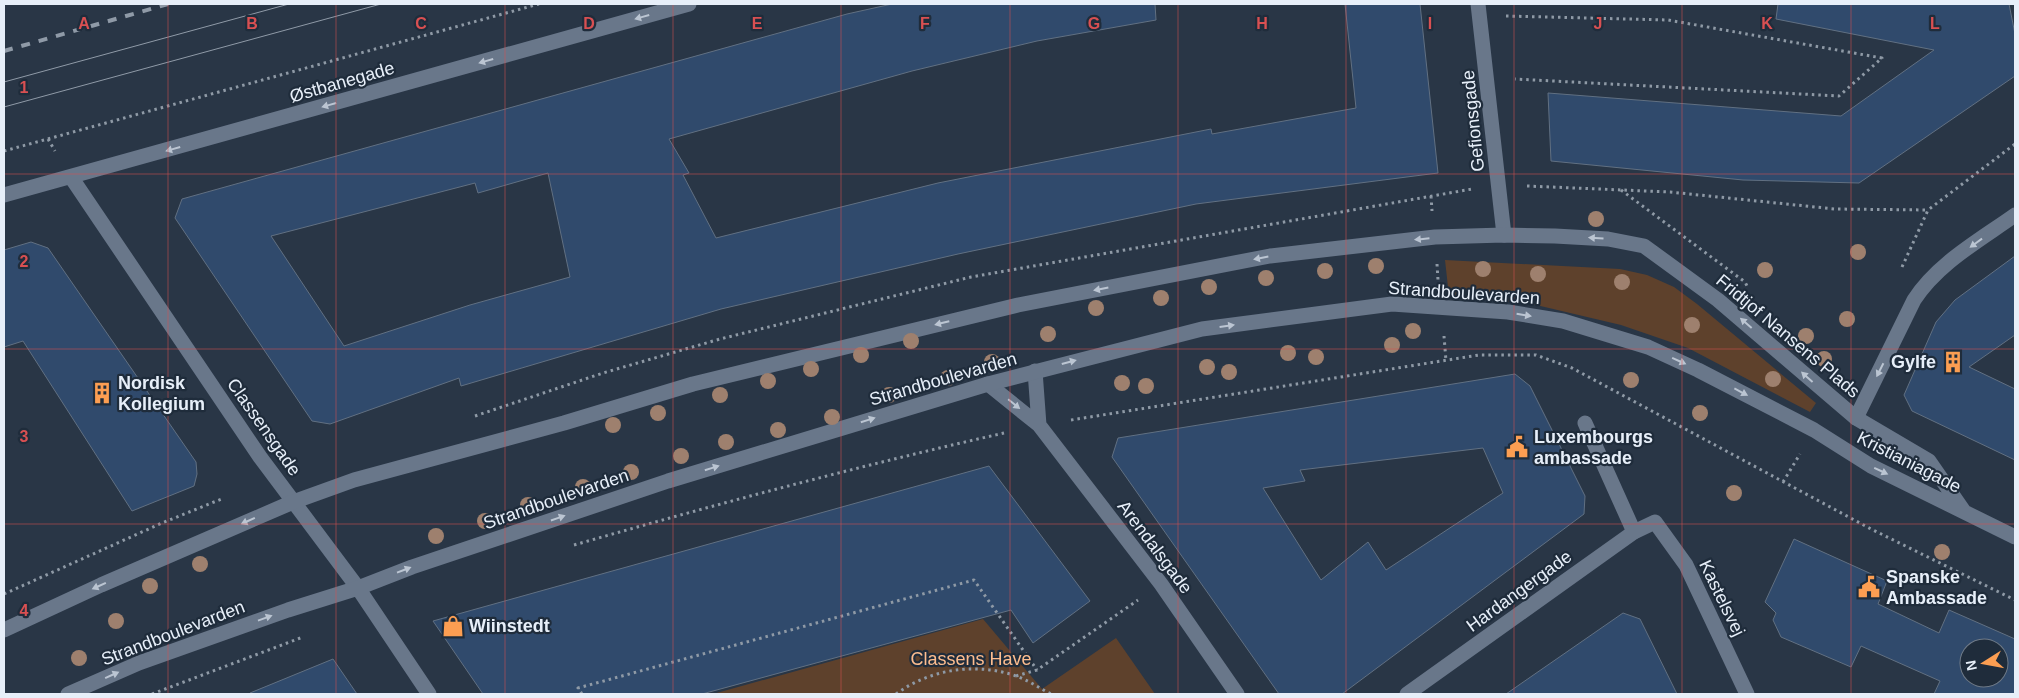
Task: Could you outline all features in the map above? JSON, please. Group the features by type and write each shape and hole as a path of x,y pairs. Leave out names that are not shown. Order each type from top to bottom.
{"street":[{"name":"Østbanegade","path":"4,195 689,4"},
{"name":"Gefionsgade","path":"1479,10 1504,235"},
{"name":"Classensgade","path":"71,177 260,457 358,588 429,694"},
{"name":"Fridtjof Nansens Plads","path":"1504,235 1608,238 1644,246 1718,300 1856,418 1914,300 1924,285 1945,266 2015,215"},
{"path":"4,630 101,585 293,502 354,480 564,423 693,384 1018,305 1270,256 1434,237 1504,235"},
{"name":"Strandboulevarden","path":"68,694 140,663 288,610 358,588 412,567 668,481 988,384 1202,329 1392,304 1508,312 1562,320 1648,347 1698,370 1814,430 1839,446"},
{"path":"1035,371 1039,425"},
{"name":"Arendalsgade","path":"988,384 1039,425 1161,584 1237,694"},
{"name":"Kristianiagade","path":"1856,418 1929,461 1963,510"},
{"path":"1585,423 1634,532"},
{"name":"Kristianiagade","path":"1839,446 1871,466 2015,537"},
{"name":"Hardangergade","path":"1407,694 1634,532 1655,522"},
{"name":"Kastelsvej","path":"1655,522 1686,565 1748,694"}],"path":[{"path":"4,151 539,4"},
{"path":"1479,10 1668,20 1882,58 1839,96 1487,77"},
{"path":"1928,210 2015,144"},
{"path":"1434,237 1441,307"},
{"path":"582,694 578,688 974,580 1037,670"},
{"path":"1016,676 1037,670 1161,584"},
{"path":"896,694 907,686 940,672 977,669 1016,676 1051,694"}],"green space":[{"path":"1445,260 1620,269 1647,275 1674,287 1697,304 1816,403 1810,412 1688,348 1621,325 1532,304 1449,296"},
{"name":"Classens Have","path":"983,619 1042,689 1116,638 1155,694 713,694"}],"building":[{"path":"892,4 1155,4 1156,20 1037,41 912,71 669,139 689,173 683,175 716,238 938,183 1211,129 1212,134 1356,108 1345,4 1420,4 1438,173 1196,204 958,254 721,309 461,386 459,378 330,424 312,421 175,218 182,199 847,14","holes":["548,173 570,277 470,305 344,346 271,236 475,183 478,193"]},
{"path":"1778,4 2009,4 2015,34 2015,76 1859,183 1743,180 1551,161 1548,93 1841,116 1934,50 1776,19"},
{"name":"Nordisk Kollegium","path":"31,242 48,248 196,462 197,474 194,486 132,511 23,341 4,347 4,250"},
{"name":"Gylfe","path":"2015,256 2015,335 1969,367 2015,389 2015,460 1912,411 1904,395 1936,322 1955,300"},
{"path":"1515,374 1530,386 1585,496 1584,514 1342,694 1279,694 1112,457 1118,438","holes":["1483,448 1503,493 1386,570 1368,542 1321,580 1263,488 1305,481 1300,470"]},
{"path":"989,466 1090,601 1033,643 1011,610 702,694 483,694 433,621"},
{"path":"1794,539 1887,581 1878,604 1939,633 1949,610 2015,639 2015,694 1934,694 1940,681 1861,646 1851,667 1781,637 1773,620 1776,613 1765,602"},
{"path":"1623,613 1640,619 1677,694 1506,694"},
{"path":"333,659 357,694 250,694 250,693"}],"tram line":[{"path":"4,82 289,4"},
{"path":"4,107 381,4"}],"railway":[{"path":"4,51 168,4"}],"place":[{"name":"Gylfe","path":"1953,362"},
{"name":"Nordisk Kollegium","path":"102,393"},
{"name":"Luxembourgs ambassade","path":"1517,447"},
{"name":"Spanske Ambassade","path":"1869,587"},
{"name":"Wiinstedt","path":"453,626"}]}
